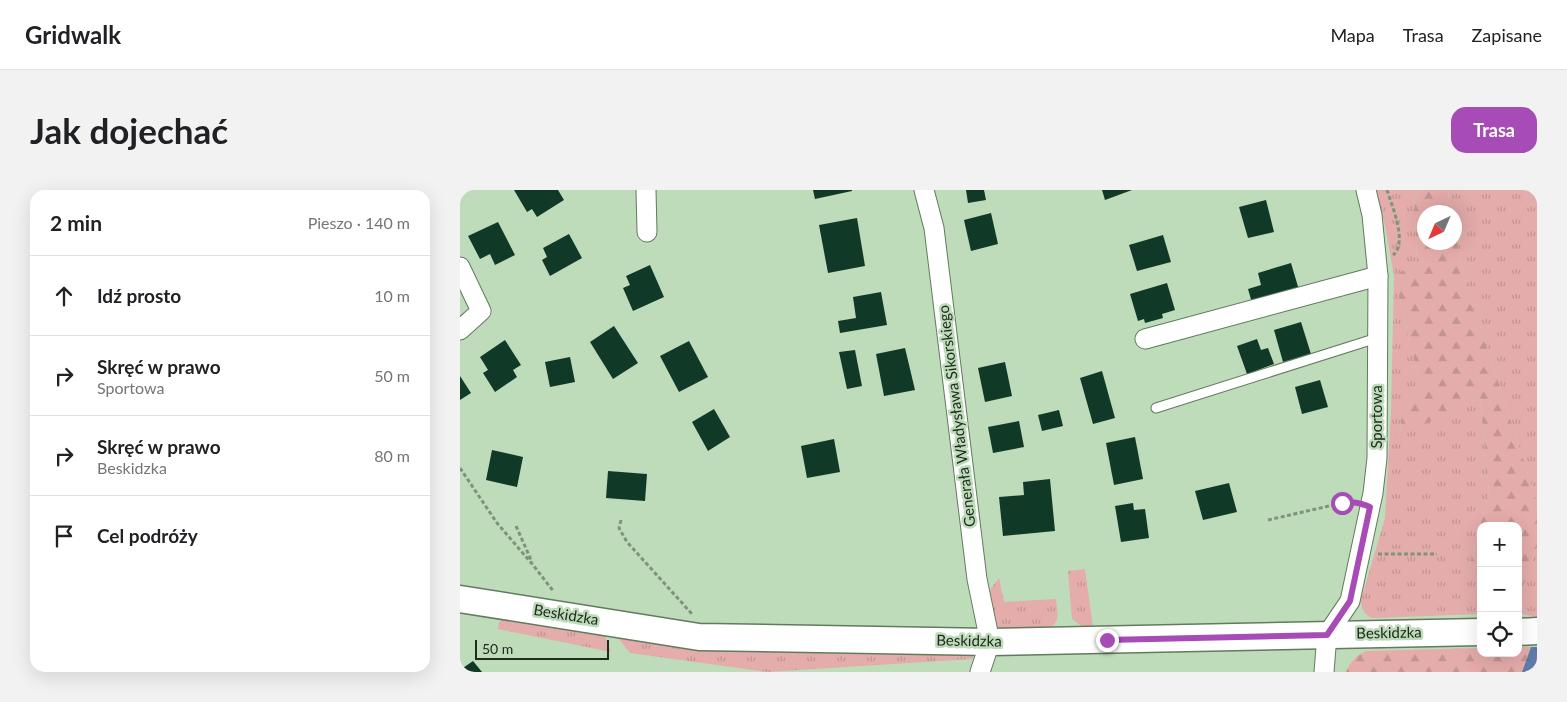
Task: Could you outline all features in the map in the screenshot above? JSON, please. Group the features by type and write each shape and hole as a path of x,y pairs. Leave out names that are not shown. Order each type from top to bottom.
{"street":[{"path":"646,190 647,232"},
{"name":"Generała Władysława Sikorskiego","path":"924,190 934,228 977,579 990,642"},
{"name":"Sportowa","path":"1327,635 1350,601 1370,507 1377,458 1378,276 1372,216 1366,190"},
{"path":"460,267 481,311 460,330"},
{"path":"1146,339 1378,276"},
{"name":"Beskidzka","path":"460,599 699,637 990,642 1477,632"},
{"path":"1522,632 1537,632"},
{"path":"1324,672 1327,635"},
{"path":"980,672 990,642"}],"lane":[{"path":"1156,408 1377,338"}],"path":[{"path":"460,468 497,523 533,565 573,617"},
{"path":"1268,520 1350,502 1370,507"},
{"path":"622,520 619,528 627,542 712,637"},
{"path":"516,526 533,565"},
{"path":"1360,555 1437,554"}],"green space":[{"path":"1375,190 1414,190 1417,263 1394,276 1385,225"},
{"path":"1414,190 1448,190 1451,205 1417,205 1417,250 1459,250 1462,270 1537,502 1537,547 1522,589 1522,522 1481,522 1489,492 1480,397 1399,437 1402,413 1422,393 1394,276 1417,262"},
{"path":"1448,190 1537,190 1537,502 1462,270 1459,250 1462,250 1462,205 1451,205"},
{"path":"1394,276 1422,393 1402,413 1399,436 1480,397 1489,492 1481,522 1477,522 1477,538 1469,568 1477,583 1477,614 1372,618 1364,611 1361,600 1385,518 1391,412"},
{"path":"1477,538 1477,583 1469,568"},
{"path":"1537,547 1537,617 1522,614 1522,589"},
{"path":"1085,569 1093,628 1084,628 1072,619 1068,571"},
{"path":"999,578 1004,602 1056,599 1058,616 1050,629 998,628 995,625 990,590"},
{"path":"503,619 604,633 611,652 498,629 499,623"},
{"path":"617,633 771,652 975,651 972,659 767,672 630,653 619,639"},
{"path":"1522,647 1531,647 1522,672 1346,672 1354,659 1366,651 1477,648 1477,657 1522,657"}],"water":[{"path":"1531,647 1537,647 1537,672 1522,672"}],"building":[{"path":"514,190 558,190 564,200 537,217 532,209 527,212"},
{"path":"813,190 852,190 852,191 815,199"},
{"path":"966,190 984,190 986,200 968,203"},
{"path":"1102,190 1132,190 1105,200"},
{"path":"1266,200 1274,232 1248,238 1239,207"},
{"path":"991,213 998,244 971,251 964,220"},
{"path":"857,218 865,266 828,273 819,225"},
{"path":"498,222 515,255 495,265 490,254 480,259 468,236"},
{"path":"569,234 582,258 550,276 542,260 547,257 543,248"},
{"path":"1163,235 1171,262 1137,271 1129,245"},
{"path":"1291,263 1299,290 1252,303 1248,289 1261,285 1258,273"},
{"path":"650,265 664,297 633,311 623,288 630,285 626,276"},
{"path":"1167,283 1175,310 1162,314 1163,318 1145,323 1144,319 1138,321 1130,294"},
{"path":"881,292 887,325 840,333 838,321 856,318 853,297"},
{"path":"1301,322 1311,354 1283,362 1274,330"},
{"path":"614,326 638,363 613,379 590,342"},
{"path":"1257,339 1261,350 1268,348 1274,364 1247,374 1237,346"},
{"path":"505,340 521,365 513,370 517,377 495,392 483,373 488,370 480,357"},
{"path":"689,341 708,377 679,392 660,356"},
{"path":"905,348 915,390 884,396 876,354"},
{"path":"855,350 862,386 847,389 839,352"},
{"path":"570,357 575,382 550,387 545,362"},
{"path":"1005,362 1012,396 985,402 978,368"},
{"path":"1102,371 1115,418 1093,424 1080,378"},
{"path":"460,376 471,393 460,400"},
{"path":"1320,380 1328,407 1302,414 1295,387"},
{"path":"714,409 730,437 708,451 692,422"},
{"path":"1059,410 1063,426 1042,431 1038,415"},
{"path":"1019,421 1024,447 993,453 988,427"},
{"path":"1135,437 1143,479 1114,485 1106,443"},
{"path":"834,439 840,472 807,478 801,446"},
{"path":"492,450 523,457 517,487 486,480"},
{"path":"608,471 647,474 645,501 606,498"},
{"path":"1050,479 1055,531 1003,536 999,497 1024,495 1023,482"},
{"path":"1229,483 1237,512 1203,520 1195,491"},
{"path":"1133,503 1134,510 1145,509 1149,538 1121,542 1115,506"},
{"path":"473,661 482,672 460,672 460,670"}],"route":[{"path":"1107,640 1327,635 1350,601 1370,507 1357,502 1342,503"}]}
